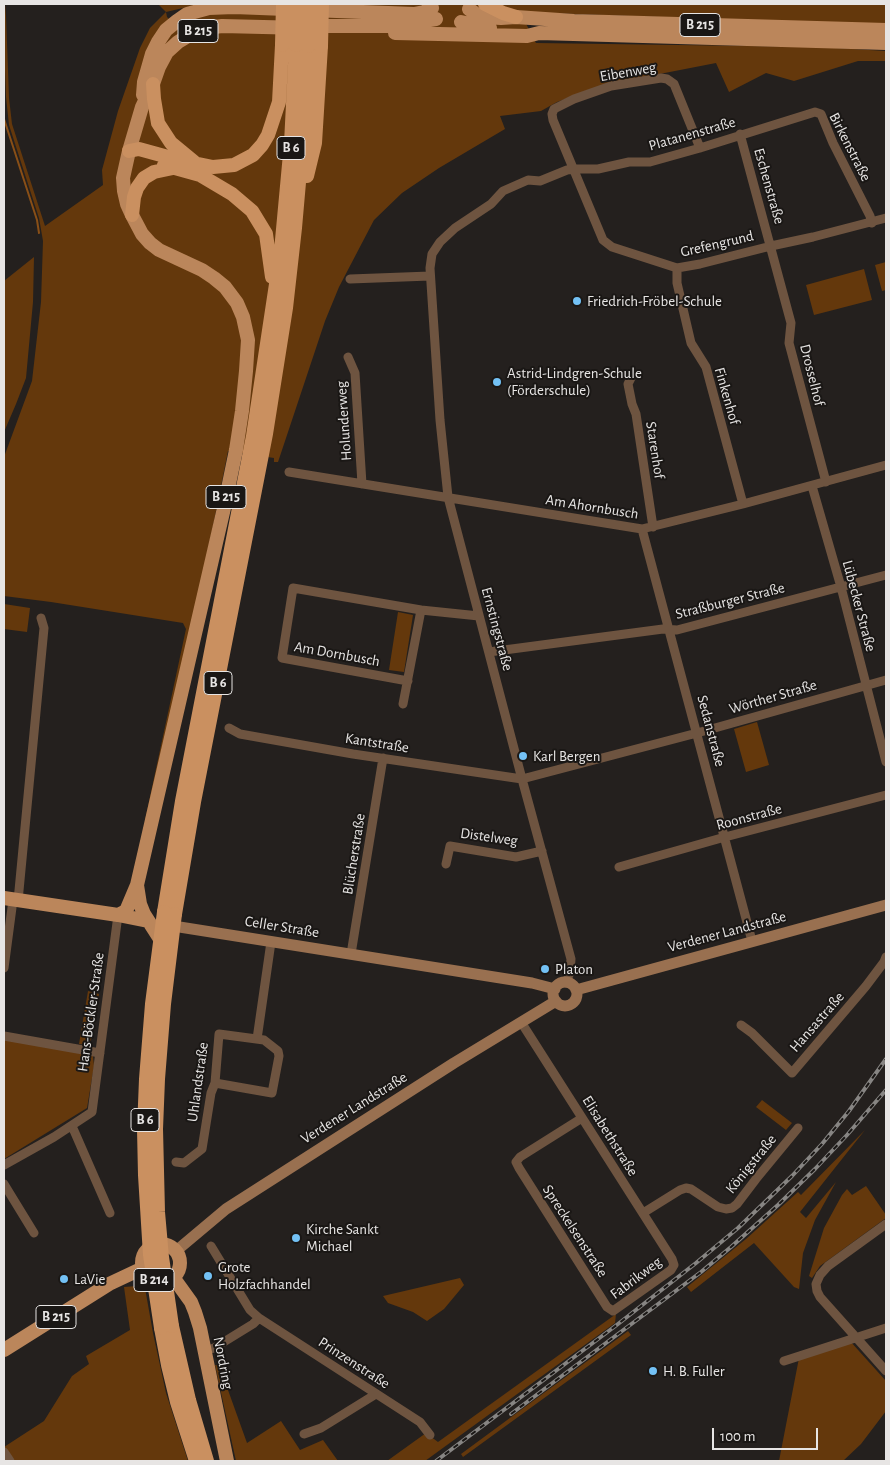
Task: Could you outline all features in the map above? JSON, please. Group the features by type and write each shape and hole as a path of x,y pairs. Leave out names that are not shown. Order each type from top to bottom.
{"highway":[{"path":"283,4 302,45"},
{"name":"B 6","path":"169,913 194,802 266,434 286,308 303,137 302,45 297,4"},
{"name":"B 6","path":"196,1461 177,1402 168,1365 165,1282 158,1212 156,1129 169,913 182,801 251,450 281,251 302,45 309,4"},
{"path":"129,151 139,149 213,167 234,164 253,155 262,146 268,134 302,45 322,4"},
{"path":"485,4 516,17"},
{"path":"153,84 158,123 170,143 194,162"},
{"path":"129,151 138,158 200,175 232,194 252,211 266,234 274,298"},
{"path":"132,215 134,197 137,188 144,178 154,172 173,168"},
{"name":"B 6","path":"166,1327 207,1461"}],"main road":[{"name":"B 215","path":"468,6 476,14 484,17 501,18 886,30"},
{"name":"B 215","path":"433,10 445,25 456,25 465,19 468,6"},
{"name":"B 215","path":"142,107 144,82 155,48 166,30 187,14 209,8 234,7 414,14 433,10"},
{"name":"B 215","path":"148,921 140,904 137,885 236,450 242,411 248,340 244,317 237,303 225,288 202,270 160,250 150,243 142,234 132,215 127,204 123,178 142,107 167,52 178,42 206,28 222,26 304,28 314,26 393,26 433,10"},
{"name":"B 215","path":"461,22 485,28 528,29 539,33"},
{"name":"B 215","path":"304,28 314,31 527,36 539,33 886,43"},
{"path":"118,915 126,911 137,885"},
{"name":"Celler Straße","path":"11,900 118,915 271,942 532,983 555,995"},
{"name":"Verdener Landstraße","path":"571,986 886,905"},
{"path":"148,921 160,939 162,967 153,1059 150,1124 155,1245"},
{"path":"560,984 571,986 576,997 573,1003 569,1005 560,1005 555,995 560,984"},
{"name":"Verdener Landstraße","path":"176,1252 226,1209 521,1022 555,995"},
{"name":"B 214","path":"155,1245 168,1245 176,1252 180,1262 177,1273 173,1277 168,1280 150,1278 143,1268 142,1262 147,1250 155,1245"},
{"name":"B 215","path":"4,1350 109,1284 143,1268"},
{"name":"Nordring","path":"173,1277 187,1296 195,1312 227,1461"}],"street":[{"name":"Eibenweg","path":"573,169 553,120 552,114 554,109 574,99 610,86 662,78 671,81 674,84 700,148"},
{"name":"Platanenstraße","path":"573,169 598,169 629,162 650,162 815,112"},
{"name":"Birkenstraße","path":"815,112 821,114 833,143 872,222"},
{"name":"Eschenstraße","path":"740,134 771,246"},
{"name":"Grefengrund","path":"573,169 602,240 612,247 677,268 886,218"},
{"name":"Ernstingstraße","path":"571,986 571,960 448,497 440,420 430,276 432,254 440,242 455,228 491,204 503,191 528,180 540,181 573,169"},
{"name":"Drosselhof","path":"771,246 791,323 789,343 826,482"},
{"name":"Finkenhof","path":"677,268 677,283 691,343 706,367 743,504"},
{"path":"350,279 430,276"},
{"name":"Holunderweg","path":"348,356 354,372 362,484"},
{"name":"Starenhof","path":"631,378 628,384 636,414 653,527"},
{"name":"Am Ahornbusch","path":"289,472 642,529 812,486 886,465"},
{"name":"Lübecker Straße","path":"812,486 841,587 886,762"},
{"name":"Sedanstraße","path":"642,529 752,941"},
{"name":"Straßburger Straße","path":"488,652 663,629 677,630 886,575"},
{"name":"Am Dornbusch","path":"408,681 282,658 293,588 421,610 479,616"},
{"path":"403,704 421,610"},
{"path":"4,968 44,628 41,618"},
{"name":"Wörther Straße","path":"522,779 697,733 886,680"},
{"name":"Kantstraße","path":"229,728 240,734 522,779"},
{"name":"Blücherstraße","path":"351,954 383,758"},
{"name":"Roonstraße","path":"619,867 886,794"},
{"name":"Distelweg","path":"446,864 450,846 516,857 542,851"},
{"name":"Hans-Böckler-Straße","path":"72,1126 92,1112 118,915"},
{"path":"214,1083 272,1093 279,1056 278,1051 264,1040 257,1038 271,942"},
{"name":"Hansastraße","path":"741,1025 752,1033 792,1073 866,986 886,957"},
{"name":"Elisabethstraße","path":"521,1022 672,1258 674,1265"},
{"name":"Uhlandstraße","path":"176,1162 184,1162 202,1150 214,1083 219,1034 257,1038"},
{"path":"4,1036 100,1053"},
{"name":"Spreckelsenstraße","path":"582,1118 520,1157 516,1162 608,1307 613,1311"},
{"path":"4,1165 72,1126 110,1213"},
{"name":"Königstraße","path":"643,1213 686,1188 691,1189 718,1207 732,1208 798,1128"},
{"path":"4,1184 34,1233"},
{"path":"886,1224 828,1266 816,1284 820,1297 886,1371"},
{"name":"Prinzenstraße","path":"211,1246 250,1310 259,1318 420,1422 430,1435"},
{"name":"Fabrikweg","path":"613,1311 671,1270 674,1265"},
{"path":"204,1351 214,1348 253,1324 259,1318"},
{"path":"784,1361 886,1328"},
{"path":"304,1434 321,1428 376,1394"},
{"path":"4,1452 10,1461"}],"shaded area":[{"path":"4,4 12,124 45,226 103,185 102,170 118,111 140,48 150,28 166,12 170,20 277,4 276,44 327,46 329,4 886,4 886,24 520,12 536,43 819,47 886,51 886,61 858,61 794,81 766,73 729,92 716,63 603,85 557,102 541,111 500,116 505,129 439,168 402,193 374,220 339,287 325,321 278,462 274,462 274,458 228,451 148,821 145,820 186,629 183,623 4,596 4,457 32,381 41,302 43,241 39,218 9,125 6,97"},
{"path":"158,4 200,4 166,12"},
{"path":"34,257 33,302 26,378 4,432 4,281"},
{"path":"886,262 886,290 882,291 875,265"},
{"path":"864,269 872,300 814,315 806,285"},
{"path":"4,604 30,608 27,632 4,629"},
{"path":"398,612 413,615 404,672 389,670"},
{"path":"757,722 769,765 746,772 734,729"},
{"path":"88,991 99,994 92,1039 89,1045 79,1044"},
{"path":"4,1038 93,1056 94,1066 87,1108 4,1159"},
{"path":"762,1100 792,1123 786,1130 756,1107"},
{"path":"865,1130 800,1212 806,1218 836,1182 815,1220 803,1253 799,1289 794,1287 754,1243 691,1292 687,1287 746,1239 798,1192 801,1195"},
{"path":"866,1186 886,1215 886,1218 820,1266 812,1278 809,1276 824,1228 842,1195 847,1189 852,1195"},
{"path":"460,1278 464,1285 444,1309 427,1321 413,1312 388,1303 383,1296"},
{"path":"137,1286 145,1288 166,1393 188,1461 10,1461 4,1452 4,1447 44,1421 72,1376 89,1364 86,1356 130,1330 124,1287"},
{"path":"616,1314 615,1323 425,1461 387,1461 426,1433 438,1442"},
{"path":"628,1331 631,1335 463,1457 461,1454"},
{"path":"850,1341 886,1381 886,1411 861,1444 843,1461 779,1461 799,1358"},
{"path":"215,1365 224,1366 228,1390 247,1443 281,1421 300,1450 323,1440 338,1461 236,1461"}],"waterway":[{"path":"4,109 4,119 37,220 39,233"}],"railway":[{"path":"436,1461 618,1324 738,1228 822,1144 849,1111 886,1059"},
{"path":"511,1414 701,1272 731,1247 815,1169 886,1090"}],"place":[{"name":"Friedrich-Fröbel-Schule","path":"577,301"},
{"name":"Astrid-Lindgren-Schule (Förderschule)","path":"497,382"},
{"name":"Karl Bergen","path":"523,756"},
{"name":"Platon","path":"545,969"},
{"name":"Kirche Sankt Michael","path":"296,1238"},
{"name":"Grote Holzfachhandel","path":"208,1276"},
{"name":"LaVie","path":"64,1279"},
{"name":"H. B. Fuller","path":"653,1371"}]}
